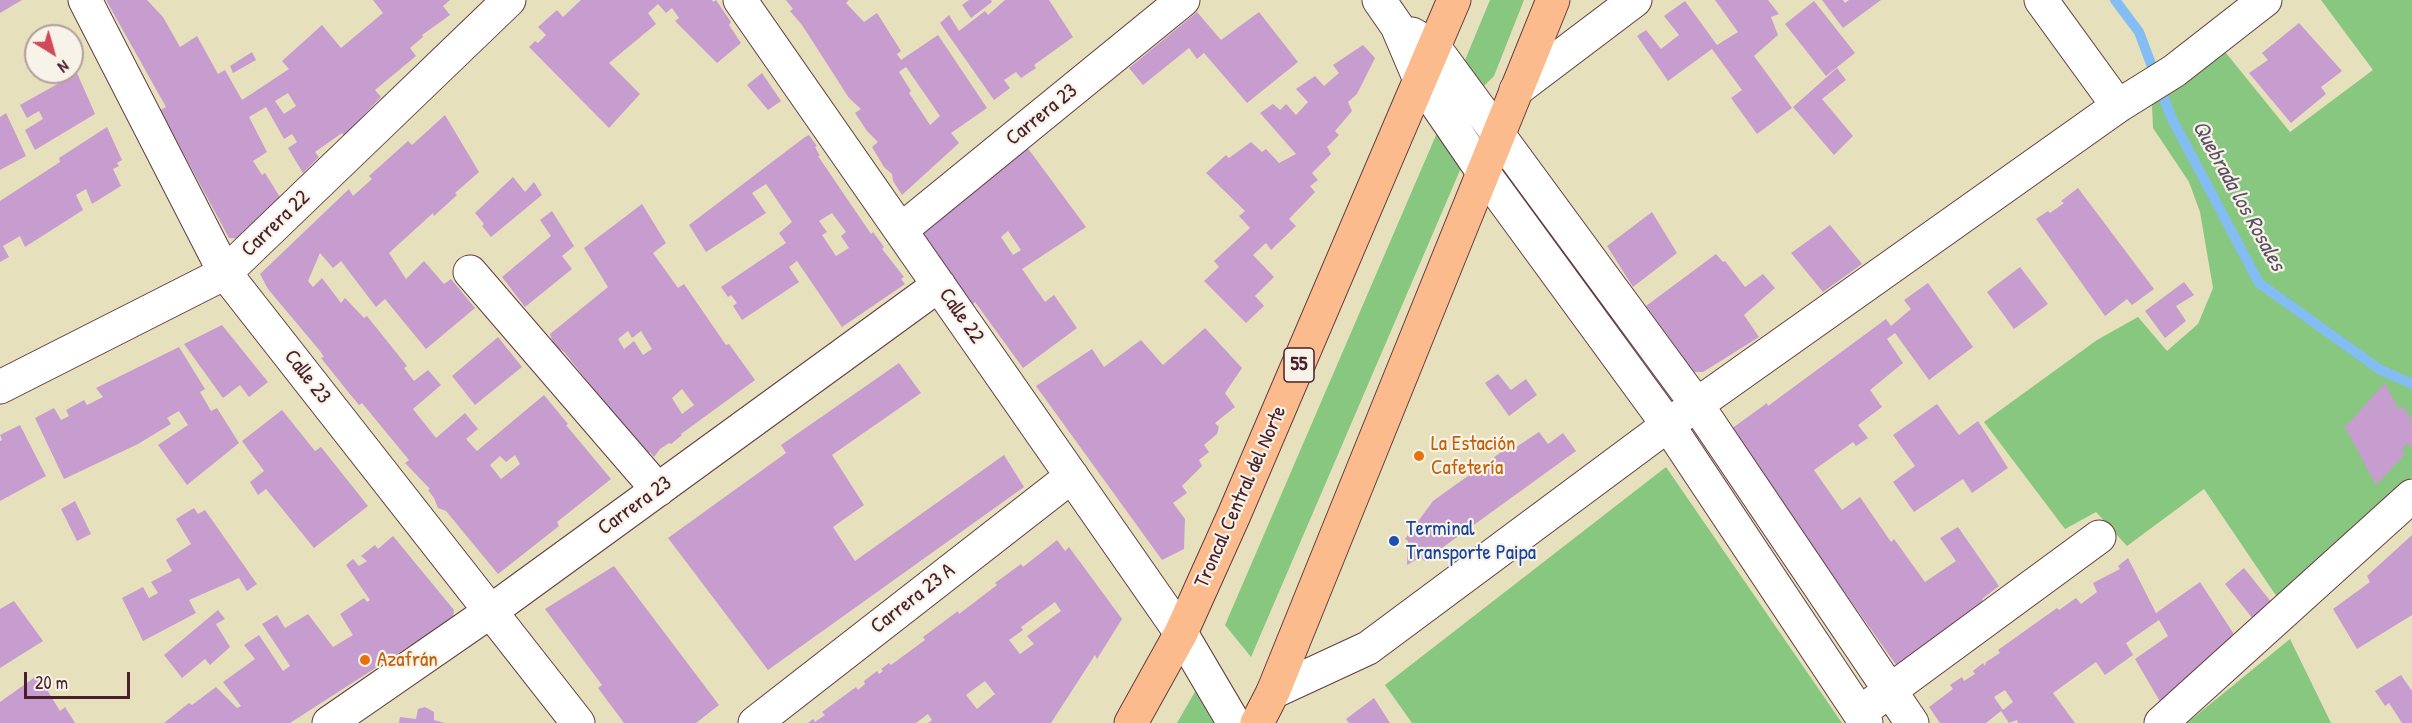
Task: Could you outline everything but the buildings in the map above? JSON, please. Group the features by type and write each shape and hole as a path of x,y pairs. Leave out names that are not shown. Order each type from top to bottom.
{"highway":[{"name":"Troncal Central del Norte","path":"1131,723 1181,633 1234,516 1454,0"},
{"path":"1257,723 1273,692 1553,0"}],"street":[{"name":"Calle 23","path":"85,0 225,273 578,723"},
{"name":"Carrera 22","path":"0,387 225,273 509,0"},
{"name":"Calle 22","path":"740,0 1181,633 1234,723"},
{"name":"Carrera 23","path":"901,230 1183,0"},
{"path":"1516,90 1635,0"},
{"path":"2041,0 2129,99"},
{"path":"1273,692 1368,648 1668,425 2129,99 2174,71 2265,0"},
{"path":"1388,13 1434,47 1697,405 1912,723"},
{"path":"1388,13 1420,80 1482,172 1668,425 1862,718 1890,690 2099,537"},
{"path":"470,273 658,490"},
{"name":"Carrera 23","path":"329,723 491,611 939,285"},
{"name":"Carrera 23 A","path":"755,723 1072,476"},
{"path":"2161,723 2412,496"}],"green space":[{"path":"1490,0 1524,0 1494,76 1480,90 1463,65"},
{"path":"2321,0 2412,0 2412,477 2277,597 2204,489 2127,546 2096,512 2065,529 1984,422 2097,340 2138,317 2167,351 2198,324 2213,288 2200,212 2189,182 2153,128 2152,104 2222,48 2290,132 2373,70"},
{"path":"1446,112 1473,140 1251,657 1225,625"},
{"path":"1666,467 1842,723 1412,723 1385,685"},
{"path":"2290,639 2331,723 2187,723"},
{"path":"1196,690 1217,723 1177,723"}],"waterway":[{"name":"Quebrada los Rosales","path":"2115,0 2139,32 2171,117 2259,283 2379,369 2412,384"}],"place":[{"name":"La Estación Cafetería","path":"1419,456"},
{"name":"Terminal Transporte Paipa","path":"1394,541"},
{"name":"Azafrán","path":"365,660"}]}
